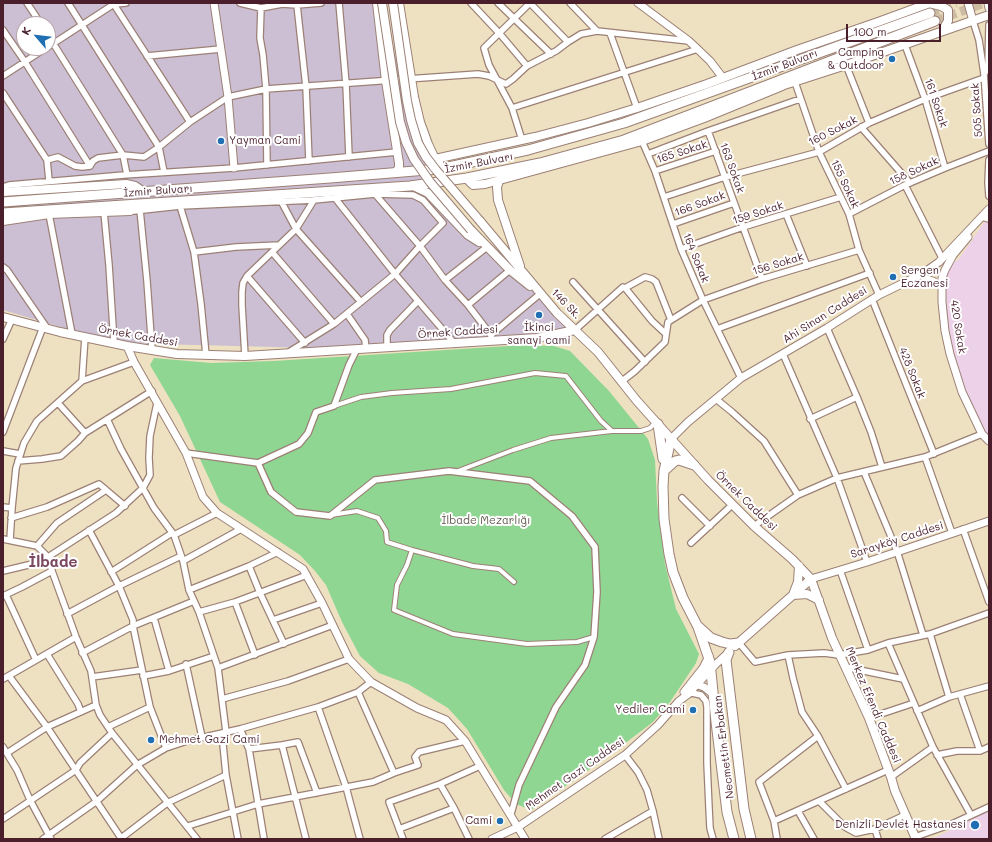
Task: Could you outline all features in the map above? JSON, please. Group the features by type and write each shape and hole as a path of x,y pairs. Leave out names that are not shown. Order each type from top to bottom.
{"main road":[{"path":"377,3 386,81 398,152 399,166 396,172"},
{"path":"382,3 398,116 406,142 414,159 430,182 485,245 510,270 541,293"},
{"path":"393,3 407,101 418,143 436,170 541,293"},
{"path":"399,3 411,79 420,122 435,159 444,167"},
{"path":"435,159 522,140 588,123 637,108 929,3 941,6 948,10 948,21 942,32"},
{"path":"726,100 795,82 989,15"},
{"name":"İzmir Bulvarı","path":"3,202 444,167 528,150 624,123 933,17 624,140 540,163 500,176 466,178 413,186 141,207 3,213"},
{"path":"710,93 721,79"},
{"path":"522,271 498,200 497,193 500,176 642,141 704,118 782,86"},
{"path":"3,192 68,189 126,184 135,186 144,192"},
{"path":"413,186 428,193 473,240 485,245"},
{"path":"3,221 49,214 130,211 141,207"},
{"name":"146 Sk.","path":"541,293 575,330"},
{"name":"Örnek Caddesi","path":"3,317 127,346 177,354 245,356 455,344 491,338 537,338 575,330 598,352 621,382 694,465 732,505 799,566 811,579"},
{"path":"657,423 662,445 664,471 664,519 673,572 683,598 698,626 711,638 730,644 739,642"},
{"path":"664,471 671,439"},
{"path":"664,471 675,461 679,460 694,465"},
{"path":"799,566 798,582 793,595 807,594 819,600"},
{"name":"Mehmet Gazi Caddesi","path":"729,652 811,579"},
{"name":"Merkez Efendi Caddesi","path":"811,579 839,655 869,718 890,773 895,791 915,838"},
{"name":"Necmettin Erbakan","path":"698,626 709,656 727,812 734,839"},
{"name":"Necmettin Erbakan","path":"729,652 726,660 743,802 751,839"}],"street":[{"path":"27,3 36,16"},
{"path":"68,3 159,147 164,172"},
{"path":"113,3 190,122"},
{"path":"56,42 113,3 126,3"},
{"path":"214,3 228,97 234,168"},
{"path":"240,3 261,8 282,4 297,5 321,3"},
{"path":"339,3 346,84 349,157"},
{"path":"470,3 500,34 527,66"},
{"path":"498,3 551,54"},
{"path":"522,140 512,108 488,65 484,48 530,3 568,42"},
{"path":"570,3 597,31"},
{"path":"638,3 698,49 710,61 721,79"},
{"path":"968,3 973,21"},
{"path":"988,3 989,8"},
{"path":"297,5 306,87 309,161"},
{"path":"261,8 260,38 266,90 267,165"},
{"name":"505 Sokak","path":"973,21 979,40 984,76 989,144"},
{"name":"505 Sokak","path":"984,76 988,68 989,25"},
{"path":"3,30 25,62 90,166"},
{"path":"90,166 93,161 98,158 123,155 144,157 190,122 228,97 266,90 478,74 489,76 506,84 527,66 551,54 581,34 597,31 689,41"},
{"path":"610,33 637,108"},
{"name":"161 Sokak","path":"905,45 925,99 945,168"},
{"path":"147,56 221,49"},
{"path":"512,108 698,49"},
{"path":"3,76 34,56"},
{"path":"56,56 123,155 127,175"},
{"path":"846,65 869,123"},
{"name":"160 Sokak","path":"664,197 725,177 819,152 869,123 984,76"},
{"name":"155 Sokak","path":"795,82 819,152 849,214 859,250 879,295"},
{"path":"3,93 47,160 49,181"},
{"path":"648,154 800,98"},
{"path":"861,127 907,184 942,258"},
{"name":"163 Sokak","path":"708,131 762,279"},
{"name":"164 Sokak","path":"642,141 664,197 681,250 703,300 741,378"},
{"name":"158 Sokak","path":"849,214 907,184 989,151"},
{"path":"3,187 9,185 49,181 234,168 398,152"},
{"name":"165 Sokak","path":"655,172 716,152"},
{"path":"47,160 58,157 75,166 90,166"},
{"path":"989,160 989,196"},
{"path":"152,350 141,207 314,200 375,194 413,195 423,200 443,223"},
{"path":"375,194 420,246 445,280 468,305 491,338 541,293"},
{"name":"159 Sokak","path":"681,250 743,228 841,197"},
{"path":"335,198 395,274 455,344"},
{"path":"245,356 242,292 243,284 247,276 296,229 314,200"},
{"path":"281,201 296,229 361,302"},
{"name":"166 Sokak","path":"673,224 734,202"},
{"path":"180,206 194,252 206,355"},
{"name":"Ahi Sinan Caddesi","path":"671,439 741,378 827,328 879,295 919,275 939,262 984,219 989,209"},
{"path":"104,212 114,343"},
{"path":"49,214 72,334"},
{"path":"786,214 807,266"},
{"path":"286,354 334,324 347,314 395,274 420,246 451,217"},
{"name":"420 Sokak","path":"984,219 953,256 945,270 942,278 942,302 945,331 950,354 962,392 982,434 989,441"},
{"path":"194,252 236,247 279,245"},
{"path":"445,280 485,245"},
{"name":"156 Sokak","path":"671,320 703,300 762,279 859,250"},
{"path":"272,252 334,324"},
{"path":"3,267 7,270 45,328 5,422 3,432"},
{"path":"468,305 510,270"},
{"path":"717,329 870,274"},
{"path":"919,275 934,280 942,289"},
{"path":"247,276 305,342"},
{"path":"575,330 622,288 645,277 656,282 671,320 668,322 664,342 645,362 621,382"},
{"path":"573,282 645,362"},
{"path":"622,288 666,334"},
{"name":"428 Sokak","path":"872,300 934,454"},
{"path":"387,348 387,335 390,330 418,301"},
{"path":"347,314 365,340 366,349"},
{"path":"3,339 12,319"},
{"path":"827,328 871,432 882,467"},
{"path":"82,382 85,337"},
{"path":"127,346 134,362 152,391 186,454 203,497 217,512 303,569 322,603 349,659 371,682 417,708 446,720 465,740 525,839"},
{"path":"334,406 357,349"},
{"path":"783,354 837,478 867,562"},
{"path":"10,540 16,468 24,443 37,421 82,382 134,362"},
{"path":"186,454 258,463 300,444 308,433 316,412 361,397 392,393 451,389 535,373 566,376 601,421 612,431"},
{"path":"18,461 61,456 85,433 152,391"},
{"path":"810,419 857,397"},
{"path":"716,399 764,441 798,494"},
{"path":"58,403 85,433"},
{"path":"3,571 49,559 125,506 143,488 150,475 150,436 158,403"},
{"path":"107,419 121,449 154,508 173,534 182,559 189,590 199,612 218,668 222,699 226,775 238,839"},
{"path":"456,472 513,450 551,438 612,431 641,432 657,423"},
{"path":"754,526 798,494 837,478 925,457 982,434"},
{"path":"3,451 20,454"},
{"path":"925,457 952,533"},
{"path":"258,463 271,492 296,512 330,516 357,511 378,518 386,530 387,542 473,566 499,569 514,582"},
{"path":"330,516 375,480 449,471 530,481 572,516 595,547 597,592 594,637 586,665 556,707 519,785 511,814"},
{"path":"864,472 897,551 923,635"},
{"path":"11,518 47,507 99,484 125,506"},
{"path":"37,546 57,523 106,490"},
{"path":"682,498 710,526"},
{"path":"691,543 732,505"},
{"path":"3,507 12,508"},
{"path":"111,572 173,534 217,512"},
{"name":"Sarayköy Caddesi","path":"811,579 989,521"},
{"path":"68,614 119,586 182,559 241,528"},
{"path":"963,529 989,602"},
{"path":"89,530 119,586 133,620 150,707 166,748"},
{"path":"3,539 37,546 49,559 76,638 91,671 96,705 112,733 197,839"},
{"path":"412,550 407,565 397,585 394,610 453,634 527,644 577,642 594,637"},
{"path":"189,590 249,566 278,552"},
{"path":"249,566 284,644"},
{"path":"840,570 868,650"},
{"path":"36,660 4,596 52,571"},
{"path":"199,612 235,602 307,575"},
{"path":"82,653 133,626 194,601"},
{"path":"235,602 255,655"},
{"path":"273,620 322,603"},
{"path":"739,642 755,662 788,655 824,653 839,655 868,650 888,643 930,634 989,613"},
{"path":"154,618 169,670"},
{"path":"218,668 332,625"},
{"path":"930,634 949,697"},
{"path":"3,679 76,638"},
{"path":"888,643 933,748 971,816"},
{"name":"Mehmet Gazi Caddesi","path":"492,839 518,827 625,755 658,725 711,668 729,652"},
{"path":"46,654 78,704 81,712"},
{"path":"788,655 802,712 818,736 846,789"},
{"path":"143,676 169,670 214,656"},
{"name":"Mehmet Gazi Caddesi","path":"679,701 684,692 703,668 709,656"},
{"path":"222,699 288,681 349,659"},
{"path":"186,664 202,737"},
{"path":"845,667 904,680"},
{"path":"92,677 142,670"},
{"path":"9,676 47,727 97,801 120,839 168,803 226,775"},
{"path":"43,839 50,837 97,801 137,765 166,748 202,737 240,729 318,707 358,692 371,682"},
{"path":"695,686 704,686 713,694"},
{"path":"917,710 949,697 989,686"},
{"path":"358,692 394,773"},
{"path":"687,695 692,693 701,695 706,701 708,808 710,828 713,839"},
{"path":"960,694 980,751"},
{"path":"869,718 914,703"},
{"path":"7,753 47,727 96,705"},
{"path":"108,727 150,707"},
{"path":"318,707 346,787 360,839"},
{"path":"240,729 249,749 264,839"},
{"path":"3,819 76,770 80,763 112,733"},
{"path":"777,839 774,821 759,782 818,736"},
{"path":"188,826 258,804 373,782 418,765 416,757 419,752 465,740"},
{"path":"249,749 298,742 317,793"},
{"path":"282,745 306,839"},
{"path":"3,747 50,837"},
{"path":"774,821 846,789 890,773 933,748"},
{"path":"937,755 958,751 980,751 989,748"},
{"path":"625,755 638,772 647,790 659,839"},
{"path":"403,839 389,802 440,784 480,766"},
{"path":"440,784 469,839"},
{"path":"819,801 846,827 856,833 875,829 905,815"},
{"path":"915,838 971,816 989,807"},
{"path":"399,829 454,808"},
{"path":"604,839 653,811"},
{"path":"798,811 814,839"},
{"path":"875,829 878,839"}],"shaded area":[{"path":"3,3 381,3 430,182 575,330 357,349 114,343 3,310"},
{"path":"985,221 989,222 989,441 982,434 950,354 942,302 945,270 959,259"},
{"name":"Denizli Devlet Hastanesi","path":"989,811 989,839 932,839"}],"green space":[{"name":"İlbade Mezarlığı","path":"524,345 554,346 570,351 609,391 648,439 655,460 657,502 665,564 676,609 699,654 696,663 670,702 653,722 603,760 531,810 516,804 504,790 467,729 448,708 408,684 379,673 360,656 342,622 326,585 300,555 220,502 180,416 150,365 154,358 211,363 274,361"}],"tunnel":[{"path":"930,13 956,3"},
{"path":"935,21 984,3"}],"place":[{"name":"Camping & Outdoor","path":"892,59"},
{"name":"Yayman Cami","path":"221,141"},
{"name":"Sergen Eczanesi","path":"893,277"},
{"name":"İkinci sanayi cami","path":"539,315"},
{"name":"Yediler Cami","path":"693,710"},
{"name":"Mehmet Gazi Cami","path":"151,740"},
{"name":"Cami","path":"500,821"},
{"name":"Denizli Devlet Hastanesi","path":"975,825"}],"district":[{"name":"İlbade","path":"53,562"}]}
